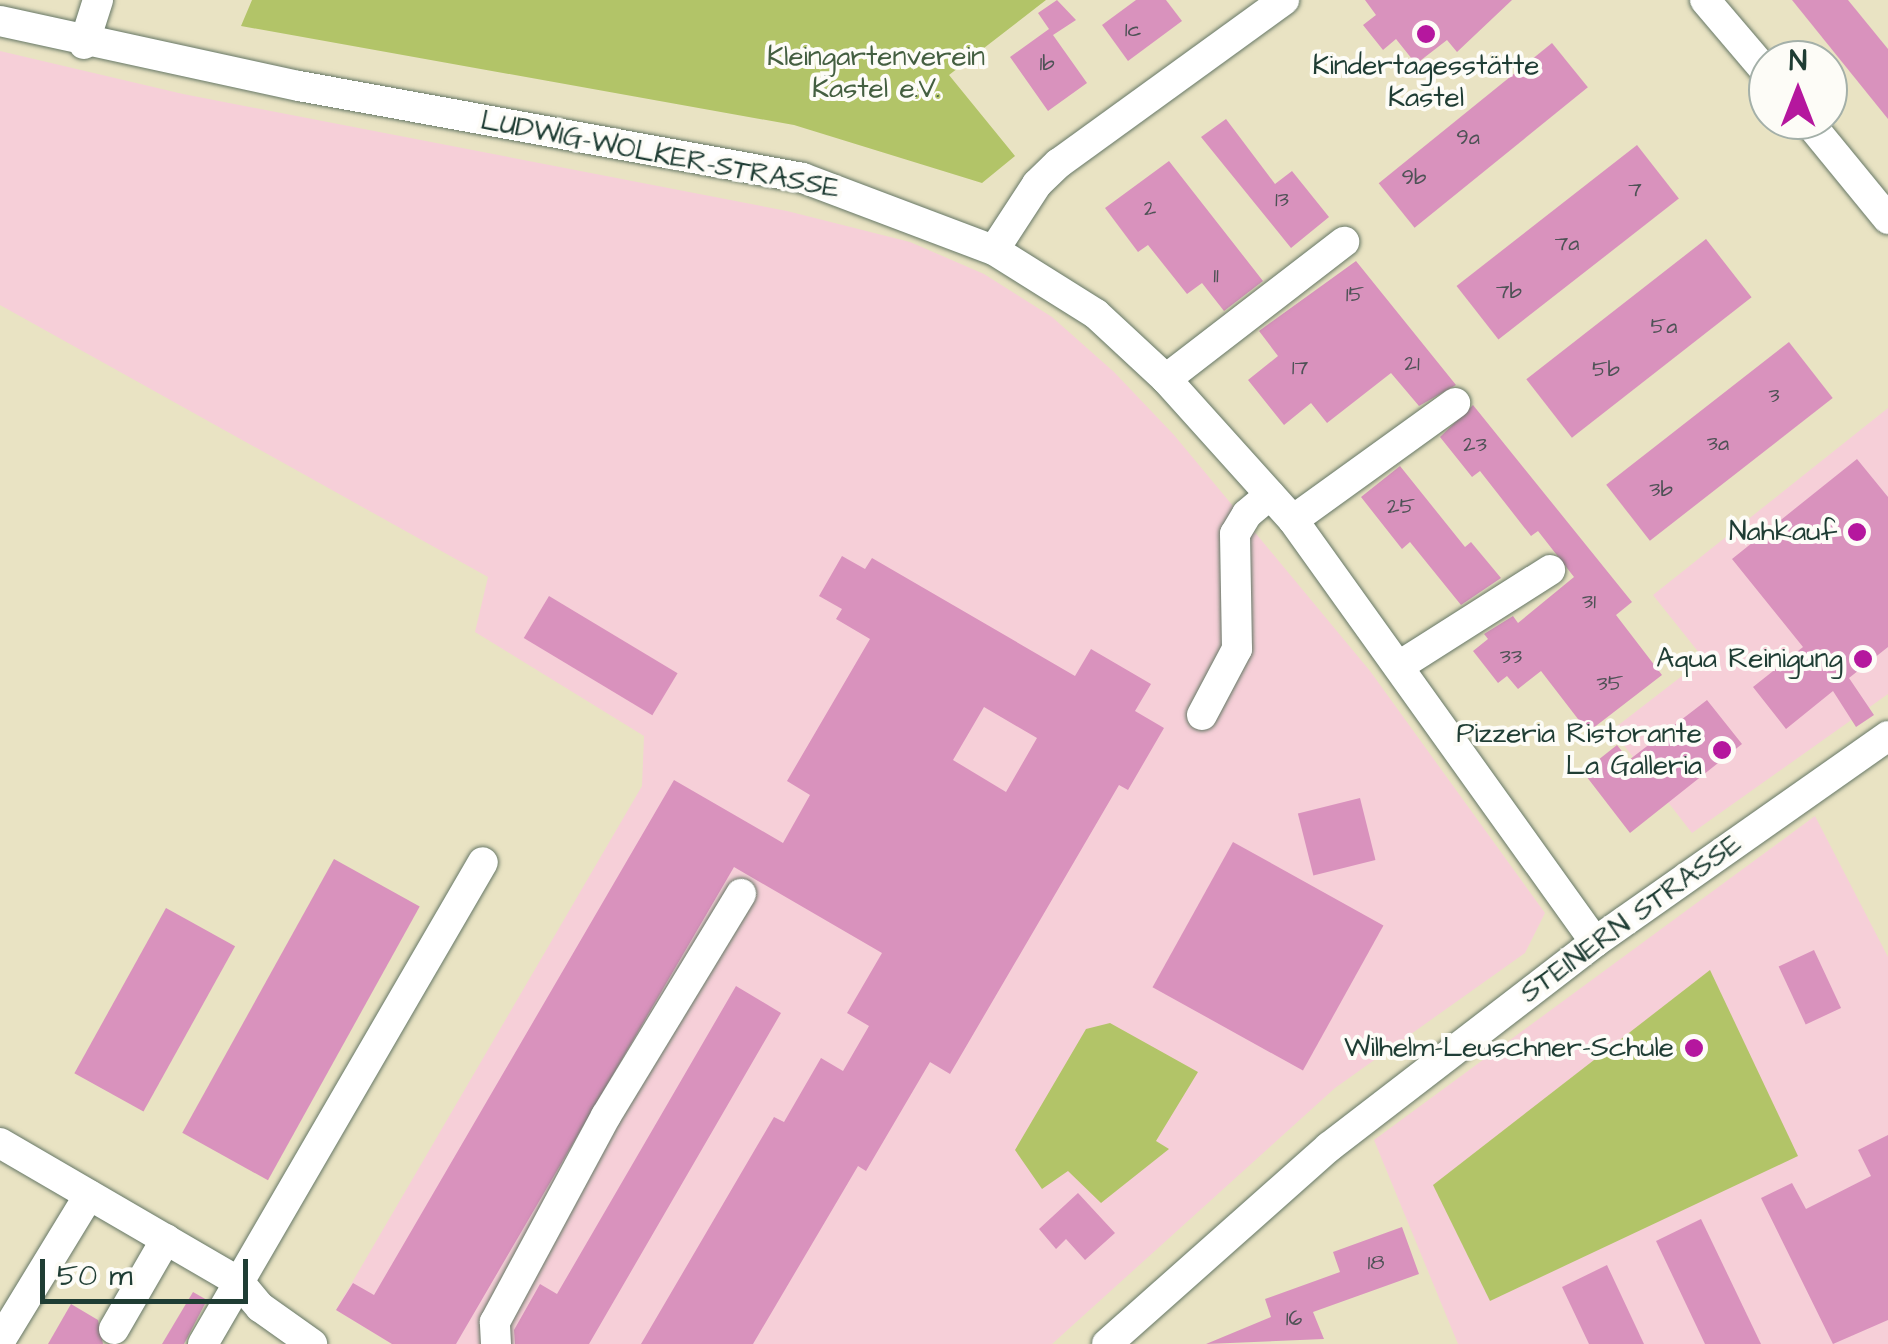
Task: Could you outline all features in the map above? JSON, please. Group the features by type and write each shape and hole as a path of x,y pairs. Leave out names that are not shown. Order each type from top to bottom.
{"street":[{"path":"84,44 98,0"},
{"path":"994,250 1037,184 1059,164 1284,0"},
{"path":"1705,0 1748,51"},
{"name":"LUDWIG-WOLKER-STRASSE","path":"0,21 84,44 804,178 994,250 1096,314 1166,379 1293,520 1595,942"},
{"path":"1822,140 1888,220"},
{"path":"1166,379 1344,242"},
{"path":"1293,520 1455,403"},
{"path":"1202,715 1237,649 1235,534 1246,514 1270,495"},
{"path":"1398,666 1550,570"},
{"name":"STEINERN STRASSE","path":"1107,1344 1314,1160 1595,942 1888,736"},
{"path":"203,1344 483,862"},
{"path":"496,1344 495,1322 606,1116 740,894"},
{"path":"0,1144 239,1282 260,1307 312,1344"},
{"path":"0,1341 90,1195"},
{"path":"114,1329 166,1239"}],"shaded area":[{"path":"0,51 183,94 787,211 910,242 984,274 1052,317 1114,372 1174,435 1370,671 1545,913 1525,953 1335,1088 1052,1344 392,1344 336,1310 642,786 644,736 475,632 488,577 0,305"},
{"path":"1888,408 1888,694 1692,833 1612,730 1704,659 1653,595"},
{"name":"Wilhelm-Leuschner-Schule","path":"1815,816 1888,957 1888,1344 1458,1344 1374,1140"}],"green space":[{"name":"Kleingartenverein Kastel e.V.","path":"252,0 1046,0 949,75 1015,156 982,183 794,125 241,26"},
{"path":"1710,970 1798,1156 1490,1301 1433,1185"},
{"path":"1110,1023 1198,1072 1156,1141 1169,1149 1101,1203 1068,1171 1042,1189 1015,1150 1086,1029"}],"building":[{"path":"1057,0 1076,20 1053,35 1087,83 1048,111 1010,57 1049,29 1038,13"},
{"path":"1136,0 1166,0 1182,21 1128,61 1102,25"},
{"name":"Kindertagesstätte Kastel","path":"1365,0 1512,0 1457,52 1447,40 1416,64 1396,39 1383,50 1363,25 1376,15"},
{"path":"1792,0 1848,0 1888,49 1888,119 1848,69 1848,40 1824,40"},
{"path":"1552,43 1588,87 1415,228 1379,183"},
{"path":"1226,119 1275,184 1292,171 1329,217 1291,248 1201,137"},
{"path":"1637,145 1679,199 1498,340 1457,286"},
{"path":"1169,161 1263,281 1224,311 1202,283 1187,294 1148,245 1138,252 1105,208"},
{"path":"1706,239 1752,297 1572,438 1526,379"},
{"path":"1356,261 1456,385 1419,406 1391,373 1327,423 1311,403 1284,425 1248,380 1278,356 1259,331"},
{"path":"1789,342 1833,398 1650,541 1606,485"},
{"path":"1473,405 1632,602 1616,615 1662,675 1588,732 1541,671 1518,689 1507,676 1498,683 1473,651 1488,639 1484,634 1513,616 1518,623 1574,577 1538,531 1531,536 1480,471 1472,477 1440,437"},
{"path":"1857,459 1888,497 1888,647 1849,678 1874,715 1856,727 1833,691 1786,729 1753,687 1803,647 1732,559"},
{"path":"1400,466 1465,547 1471,542 1501,578 1461,605 1410,542 1402,549 1361,497"},
{"path":"842,556 865,569 872,558 1075,676 1091,649 1151,684 1135,711 1164,728 1128,790 1119,785 950,1074 930,1062 866,1171 858,1166 753,1344 641,1344 774,1117 784,1122 821,1058 843,1071 869,1026 847,1013 882,953 734,867 456,1344 392,1344 336,1310 353,1283 374,1295 674,780 783,843 810,795 787,781 870,639 836,619 842,609 819,596","holes":["984,707 1037,738 1006,792 953,760"]},
{"path":"549,596 678,673 652,715 524,638"},
{"path":"1707,700 1742,744 1630,833 1583,772 1617,745 1629,760"},
{"path":"1360,798 1375,860 1313,876 1298,813"},
{"path":"1233,842 1383,925 1303,1071 1153,987"},
{"path":"334,859 420,907 268,1180 182,1133"},
{"path":"166,908 235,946 143,1112 74,1073"},
{"path":"1814,950 1841,1008 1806,1024 1779,966"},
{"path":"736,986 781,1013 589,1344 515,1344 514,1330 540,1284 557,1294"},
{"path":"1888,1135 1888,1320 1833,1344 1761,1198 1792,1183 1806,1209 1871,1176 1858,1150"},
{"path":"1078,1193 1115,1233 1085,1260 1066,1239 1056,1249 1039,1229"},
{"path":"1701,1219 1761,1344 1705,1344 1656,1241"},
{"path":"1402,1227 1419,1274 1313,1312 1324,1339 1206,1344 1271,1317 1265,1299 1340,1272 1333,1252"},
{"path":"1607,1265 1644,1344 1589,1344 1562,1287"},
{"path":"193,1292 207,1300 184,1344 162,1344"},
{"path":"71,1304 98,1320 103,1344 48,1344"}],"place":[{"name":"Kindertagesstätte Kastel","path":"1426,34"},
{"name":"Nahkauf","path":"1857,532"},
{"name":"Aqua Reinigung","path":"1863,659"},
{"name":"Pizzeria Ristorante La Galleria","path":"1722,750"},
{"name":"Wilhelm-Leuschner-Schule","path":"1694,1048"}]}
